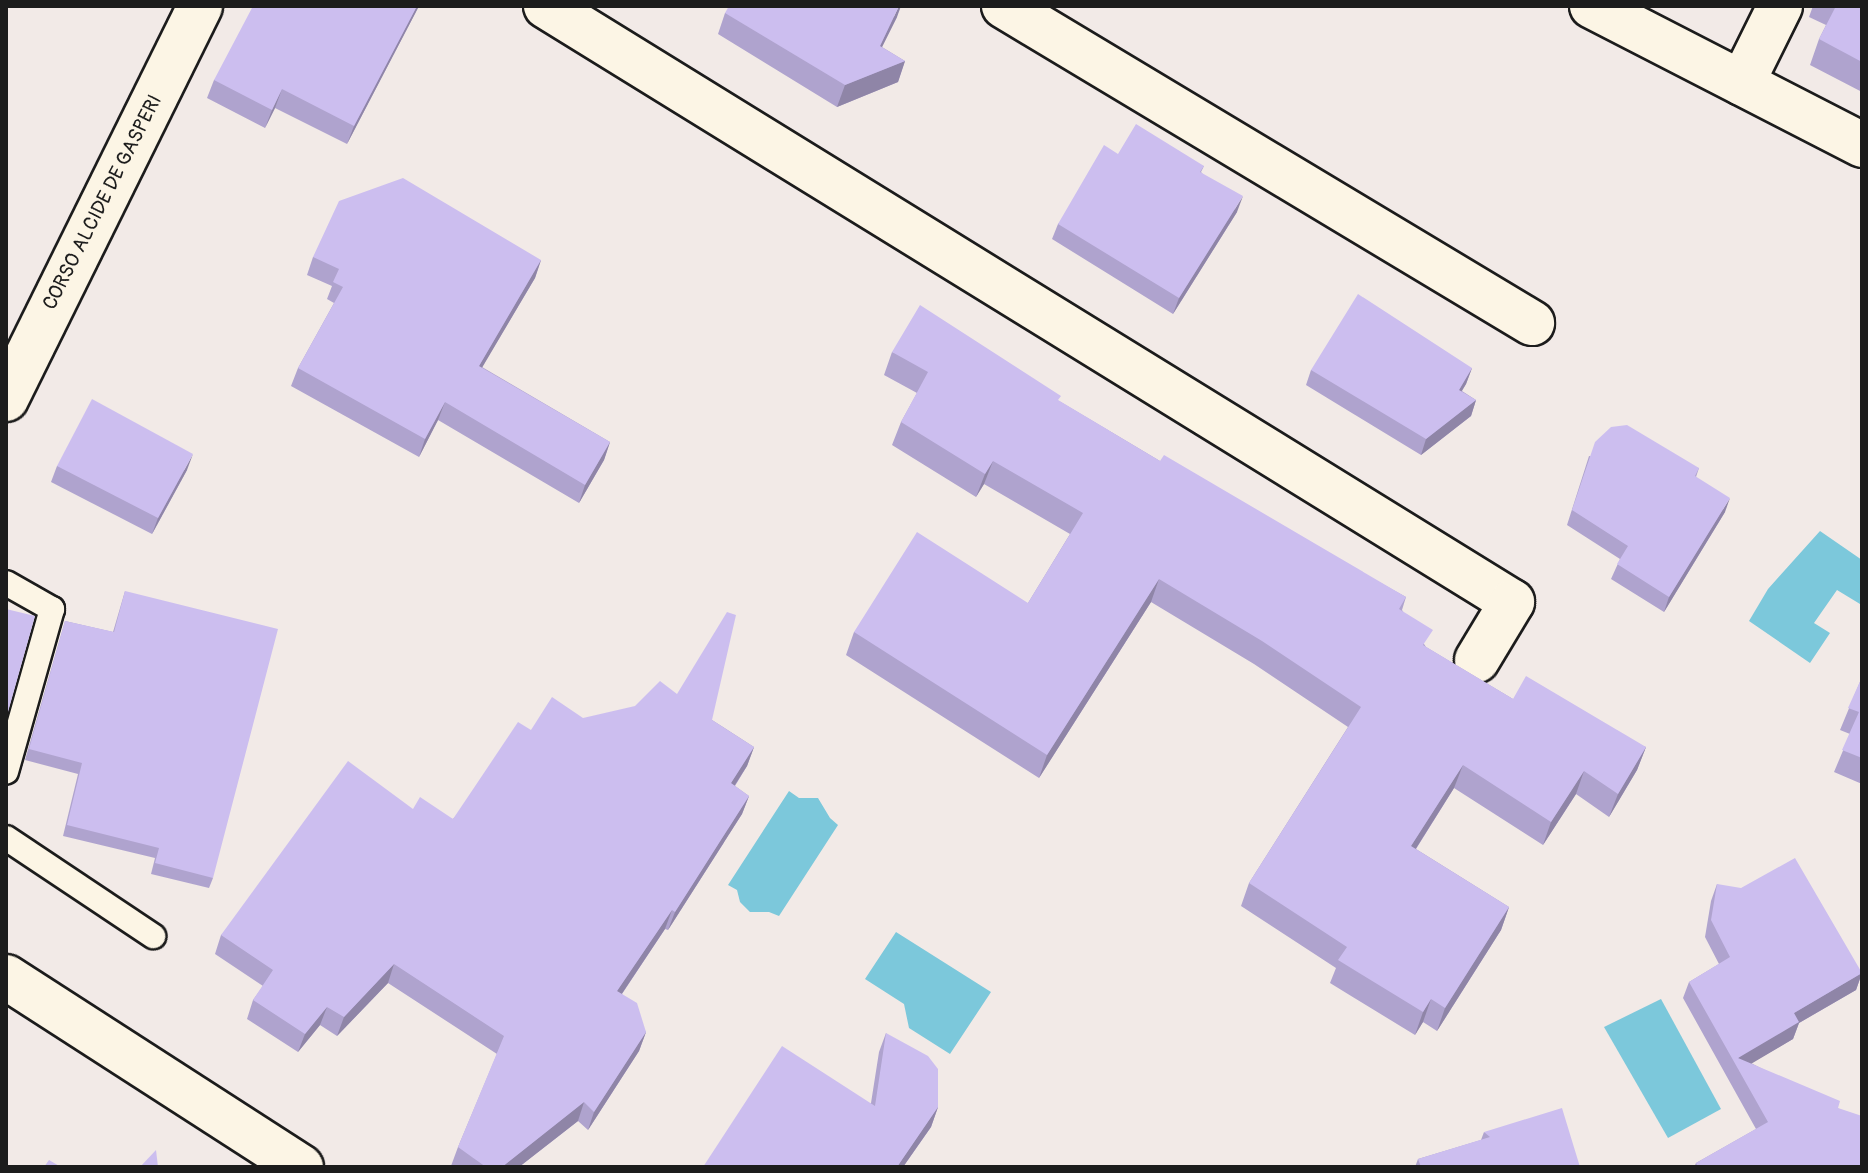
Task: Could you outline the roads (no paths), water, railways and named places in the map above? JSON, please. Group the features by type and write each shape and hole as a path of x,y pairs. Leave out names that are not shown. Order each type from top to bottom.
{"street":[{"name":"CORSO ALCIDE DE GASPERI","path":"6,399 200,6"},
{"path":"546,6 1512,602 1477,660"},
{"path":"1004,6 1532,323"},
{"path":"1592,6 1862,145"},
{"path":"1742,83 1780,6"},
{"path":"6,977 301,1167"}],"lane":[{"path":"6,583 52,609 6,772"},
{"path":"6,838 153,936"}],"water":[{"path":"1820,531 1862,560 1862,601 1860,604 1837,590 1814,623 1830,633 1810,663 1749,621 1768,589"},
{"path":"789,791 799,798 818,798 838,825 779,916 769,912 750,912 740,902 737,890 728,885"},
{"path":"896,932 991,992 950,1054 909,1028 904,1004 865,979"},
{"path":"1661,999 1721,1109 1668,1138 1604,1027"}]}
